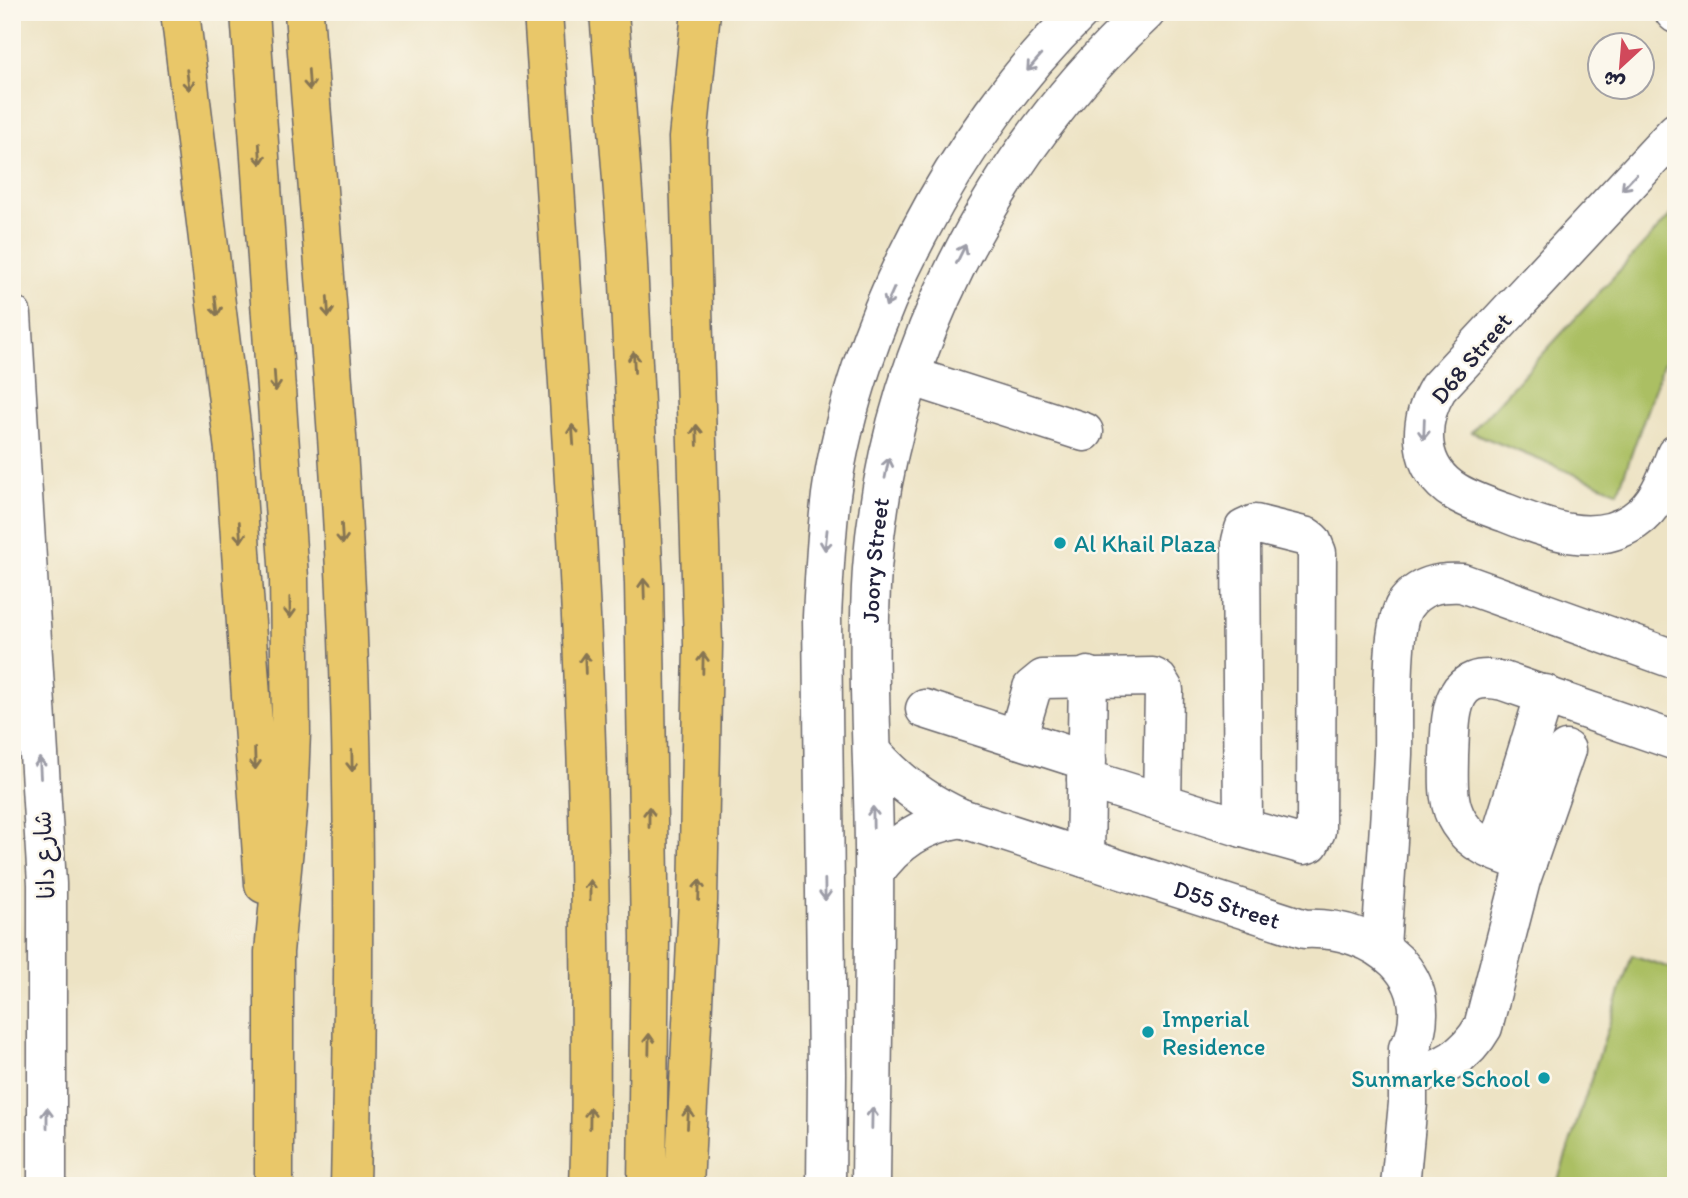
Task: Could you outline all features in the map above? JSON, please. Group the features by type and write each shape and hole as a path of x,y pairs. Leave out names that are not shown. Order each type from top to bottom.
{"highway":[{"path":"180,12 234,450 259,831 274,952"},
{"path":"250,12 289,578 291,733 289,794 274,952 274,1186"},
{"path":"304,12 331,354 349,664 354,845 354,1029 350,1186"},
{"path":"543,12 575,469 584,654 590,846 589,1186"},
{"path":"609,12 628,257 644,583 650,939 647,1186"},
{"path":"684,1186 698,901 703,646 688,138 701,12"}],"street":[{"name":"Joory Street","path":"825,1186 827,1074 822,617 832,493 844,433 861,373 882,315 910,251 943,190 980,132 1022,76 1080,12"},
{"name":"Joory Street","path":"871,1186 874,873 870,632 872,567 880,503 893,439 910,376 933,314 964,248 1001,185 1042,125 1088,70 1146,12"},
{"name":"D68 Street","path":"1674,464 1656,498 1636,521 1617,530 1596,535 1575,534 1513,516 1454,491 1441,480 1432,467 1423,435 1424,418 1438,388 1676,132"},
{"name":"شارع دانا","path":"12,315 47,884 47,1186"},
{"path":"910,376 1084,432"},
{"path":"925,709 1017,738 1162,803 1243,828 1304,845 1310,843 1316,831 1317,553 1312,541 1307,537 1255,524 1244,529 1241,541 1243,828"},
{"path":"1381,947 1393,751 1395,636 1402,611 1415,594 1429,586 1445,582 1462,583 1676,660"},
{"path":"1085,858 1088,676"},
{"path":"1017,738 1029,695 1036,683 1049,677 1153,677 1162,684 1164,690 1162,803"},
{"path":"1524,872 1467,859 1455,852 1447,841 1441,816 1448,791 1451,714 1458,694 1465,687 1473,682 1493,679 1545,694 1676,741"},
{"path":"1503,829 1545,694"},
{"path":"1409,1063 1423,1053 1446,1064 1465,1051 1483,1027 1524,872 1566,750"},
{"name":"D55 Street","path":"873,753 903,785 921,798 961,818 1305,929 1335,929 1381,947 1403,967 1412,982 1418,1015 1409,1063"},
{"path":"874,873 902,841 930,826 961,818"},
{"path":"1305,929 1364,959 1387,979 1401,1007 1409,1063 1400,1186"}],"green space":[{"path":"1676,209 1676,328 1618,492 1471,432"},
{"path":"1632,955 1676,970 1676,1186 1556,1186"}],"place":[{"name":"Al Khail Plaza","path":"1060,543"},
{"name":"Imperial Residence","path":"1148,1032"},
{"name":"Sunmarke School","path":"1544,1078"}]}
